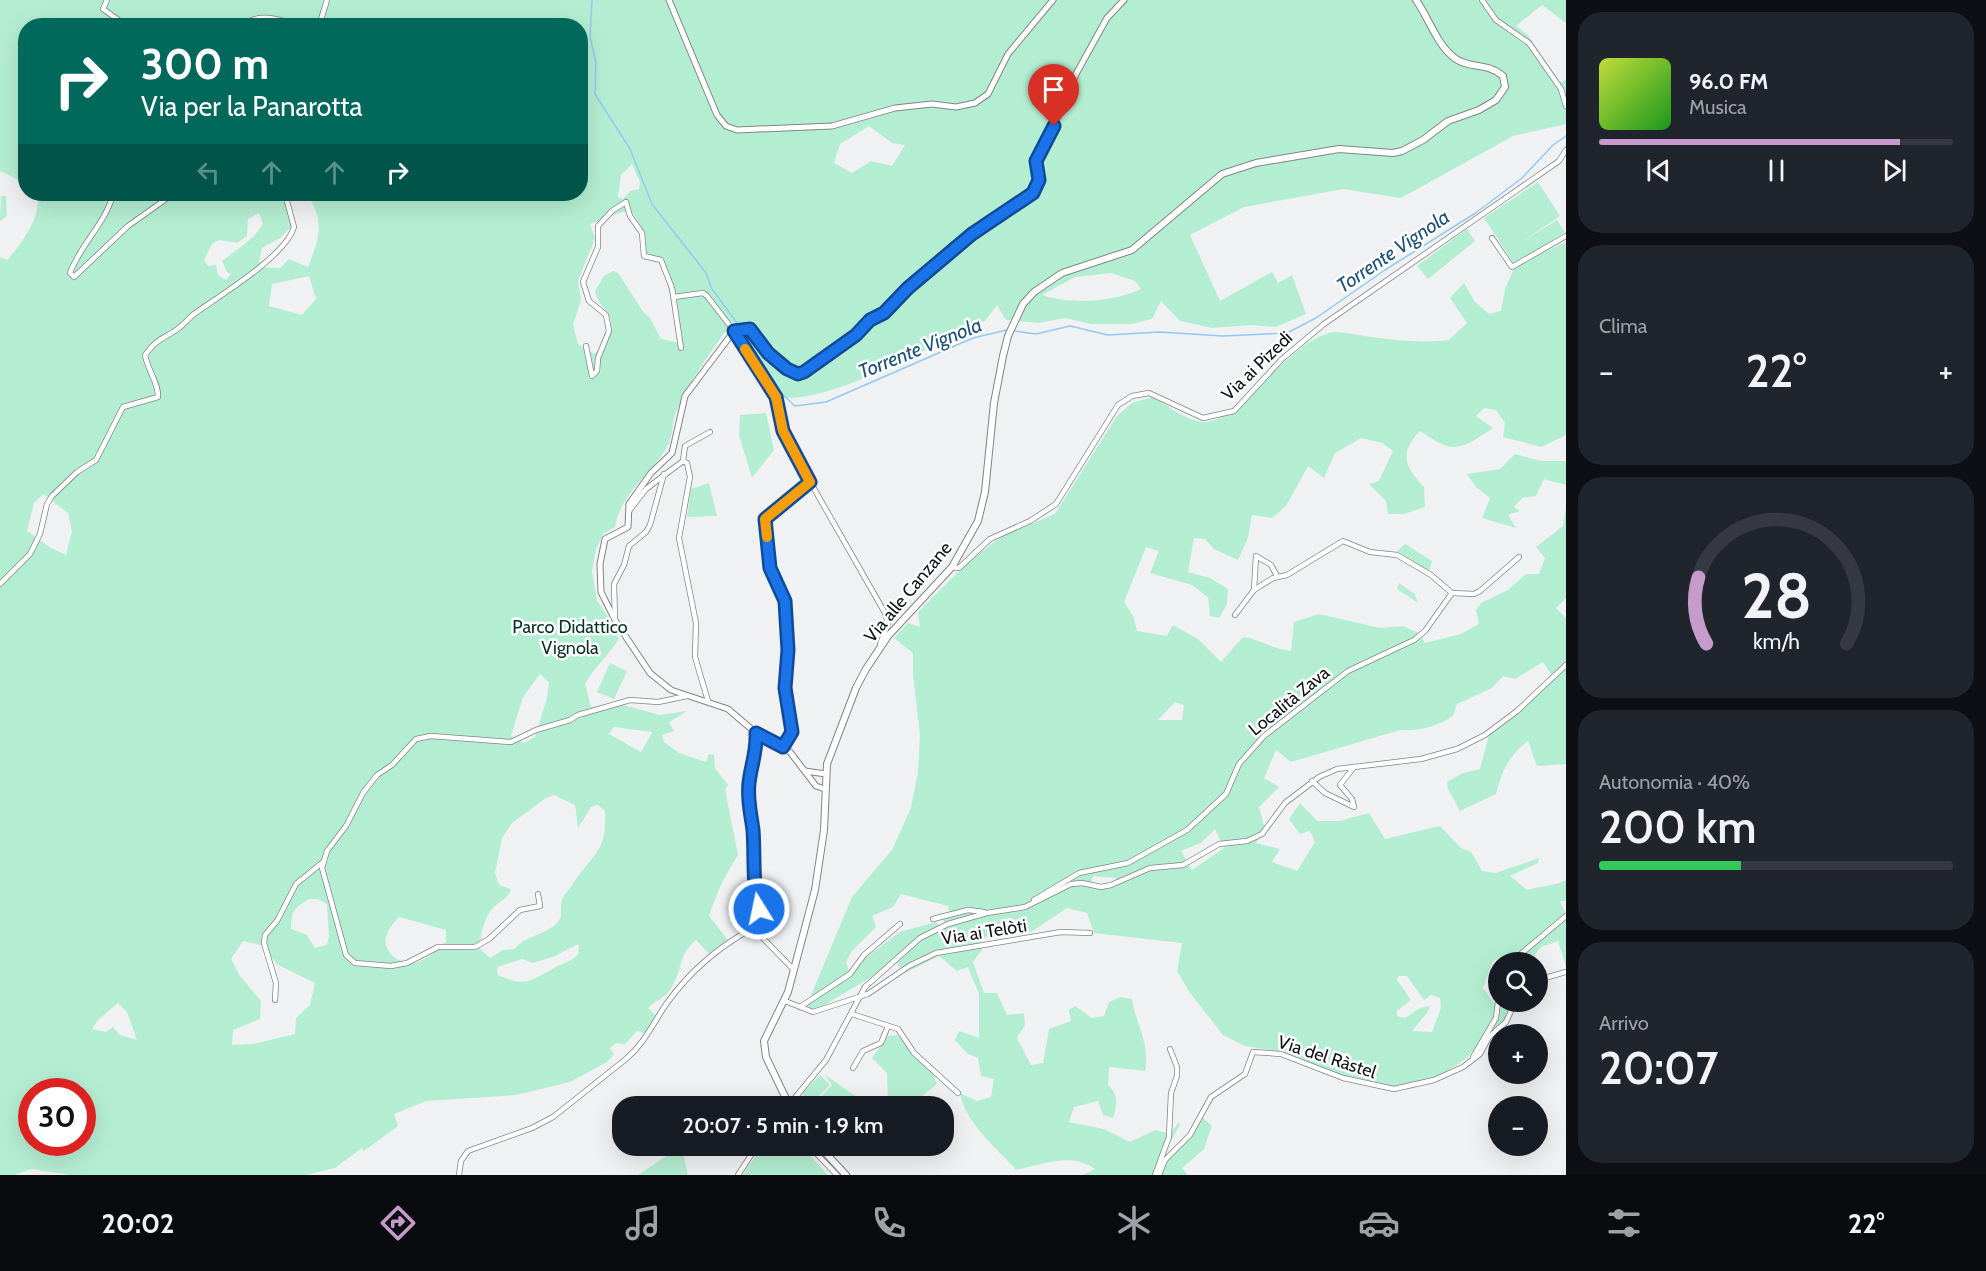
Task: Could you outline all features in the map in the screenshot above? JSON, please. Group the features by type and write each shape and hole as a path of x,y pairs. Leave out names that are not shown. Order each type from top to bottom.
{"main road":[{"name":"Via alle Canzane","path":"784,1096 766,1057 764,1041 785,1001 821,860 826,774 831,754 856,688 877,652 888,636 952,567 978,520 985,492 994,403 1008,336 1016,317 1034,292 1062,273 1114,257 1147,240 1208,183 1222,174 1256,163 1339,148 1394,153 1402,151 1423,140 1448,121 1479,110 1496,100 1505,87 1503,76 1488,66 1456,59 1436,35 1416,0"},
{"path":"828,1156 846,1175"}],"street":[{"path":"107,0 103,9 116,18"},
{"path":"321,18 327,0"},
{"path":"669,0 717,115 726,126 737,130 832,126 895,108 932,104 956,107 975,103 988,94 1008,54 1053,0"},
{"path":"738,330 754,332 762,346 787,369 798,374 804,372 856,335 870,320 884,313 908,288 972,234 1033,193 1039,180 1036,161 1038,154 1054,126 1076,74 1107,18 1124,0"},
{"path":"1482,0 1496,20 1529,43 1562,89 1566,106"},
{"name":"Via ai Pizedi","path":"952,567 959,567 990,539 1030,521 1056,504 1118,405 1132,396 1149,393 1203,418 1234,411 1282,359 1310,335 1559,160 1566,150"},
{"path":"110,201 90,241 72,268 70,273 74,277 128,226 163,201"},
{"path":"0,584 30,554 40,534 47,504 52,496 77,472 96,460 123,407 158,396 159,388 148,371 145,355 157,339 174,332 191,316 235,286 287,241 294,227 287,201"},
{"path":"586,346 592,376 597,371 598,358 609,331 606,315 589,301 583,282 598,247 598,226 612,211 626,202 630,216 642,233 644,256 661,260 674,297 681,348"},
{"path":"1492,238 1513,267 1566,236"},
{"path":"674,297 703,292 738,330 776,397 783,431 885,613 888,624 877,652"},
{"path":"738,330 685,396 672,453 640,487 629,504 628,527 605,539 600,564 601,592 616,622 650,673 671,690 708,701 728,710 756,733 783,747 816,786 825,789"},
{"path":"628,513 637,498 683,461 685,446 710,432"},
{"path":"683,461 687,463 690,477 679,538 696,623 694,657 708,701"},
{"path":"616,622 614,584 624,565 629,546 646,532 650,525 664,474"},
{"path":"783,747 792,732 785,688 788,635 785,601 773,577 768,559 765,519 810,482"},
{"path":"1235,615 1254,590 1277,576 1287,575 1344,541 1370,552 1397,555 1431,575 1452,593 1474,594 1480,591 1519,556"},
{"path":"1254,590 1256,556 1271,565 1277,576"},
{"name":"Località Zava","path":"1029,904 1079,873 1128,863 1187,830 1226,794 1239,764 1264,736 1348,670 1414,640 1425,631 1452,593"},
{"path":"797,1096 826,1060 865,987 920,938 948,924 1029,904 1071,884 1082,883 1101,887 1111,885 1150,868 1182,865 1219,844 1247,841 1262,834 1285,802 1312,781 1337,769 1421,759 1458,749 1485,735 1517,711 1566,665"},
{"path":"538,894 540,906 520,910 489,939 475,947 438,947 407,963 391,966 365,965 355,963 346,955 322,868 327,851 360,802 363,793 377,775 392,765 416,738 431,736 511,742 578,715 630,700 658,702 690,696"},
{"path":"459,1175 461,1161 468,1151 532,1128 553,1117 638,1049 666,1004 701,963 753,928 759,909 754,889 753,828 748,808 749,783 756,759 756,733"},
{"path":"1312,781 1331,797 1354,807 1352,799 1340,785 1354,766"},
{"path":"804,770 810,773 826,774"},
{"path":"275,1000 276,983 264,944 266,935 277,921 296,884 324,861"},
{"path":"933,920 968,910 987,913"},
{"path":"1523,952 1566,916"},
{"path":"785,1001 800,1007 850,974 864,956 900,924"},
{"path":"753,928 794,970"},
{"name":"Via ai Telòti","path":"800,1007 813,1012 868,994 909,966 936,953 1061,932 1090,933"},
{"path":"1548,977 1566,972"},
{"path":"1471,1059 1496,1018 1497,1012"},
{"name":"Via del Ràstel","path":"1157,1175 1165,1160 1190,1135 1211,1097 1245,1074 1251,1055 1256,1051 1281,1054 1343,1078 1388,1090 1434,1080 1462,1067 1480,1054 1489,1037 1506,1022 1510,1012"},
{"path":"852,1014 898,1029 914,1053 935,1069 945,1084 958,1093"},
{"path":"853,1068 863,1052 881,1043 888,1026"},
{"path":"1157,1175 1169,1137 1171,1092 1177,1076 1177,1067 1170,1049"},
{"path":"738,1175 750,1156"},
{"path":"819,1156 837,1175"}],"green space":[{"name":"Parco Didattico Vignola","path":"0,0 1414,0 1456,60 1502,76 1502,93 1478,109 1462,113 1422,139 1393,152 1339,147 1221,173 1207,182 1132,249 1076,267 1033,291 1013,320 1006,320 997,305 985,321 886,369 832,390 807,396 784,398 732,321 681,400 674,416 671,438 667,447 623,504 615,527 603,534 596,549 592,571 597,601 612,623 619,639 585,684 591,707 623,705 660,715 687,711 669,722 674,731 662,735 664,742 679,753 706,762 709,754 714,755 715,768 728,785 725,790 738,855 721,885 709,916 728,940 709,954 696,940 690,945 670,990 648,1008 658,1017 647,1034 637,1031 625,1044 616,1043 610,1048 614,1054 607,1062 570,1082 516,1095 426,1101 394,1114 398,1126 364,1151 362,1148 335,1168 306,1175 72,1175 31,1169 15,1175 0,1175 0,257 7,260 18,247 34,219 38,201 286,201 294,224 280,238 262,248 258,267 280,268 289,259 308,267 319,230 316,212 311,201 588,201 588,18 18,18 18,180 0,171","holes":["869,126 892,143 905,145 892,166 871,161 852,173 834,163 840,144","632,164 640,182 639,189 630,191 623,199 618,197 621,175","622,212 633,213 642,228 645,252 663,263 680,343 661,339 650,318 644,313 618,273 613,271 604,276 595,291 610,318 610,335 594,354 578,344 573,325 581,300 578,281 595,238 590,224","259,213 263,224 259,230 250,240 222,261 227,272 231,274 226,280 218,275 216,265 208,266 204,260 212,244 219,240 237,243 247,236 248,219","309,276 316,299 302,315 269,306 272,284","43,494 68,513 72,531 66,555 51,548 27,531 34,503","540,674 549,682 547,698 535,737 524,743 511,736 523,697","614,727 652,732 641,752 609,734","554,795 575,805 578,828 591,807 598,805 605,811 604,836 601,845 563,898 558,922 548,930 519,944 515,949 503,950 490,958 480,949 483,926 491,911 511,889 499,885 495,873 502,838 512,823 546,798","309,899 318,899 327,904 329,936 327,945 315,948 307,935 291,929 293,914","399,917 446,930 446,942 431,955 414,963 403,962 393,956 387,948 388,931","243,941 261,945 278,965 315,983 310,1005 296,1018 295,1034 254,1044 232,1045 233,1030 260,1019 261,1001 240,976 231,959","579,945 578,955 533,980 521,982 498,975 497,967 522,959 533,963","118,1003 127,1012 137,1040 120,1035 113,1027 106,1032 92,1029 98,1020"]},
{"path":"1418,0 1566,0 1566,23 1542,5 1516,26 1528,35 1560,82 1566,80 1566,124 1513,136 1401,198 1343,189 1244,207 1190,235 1220,301 1272,272 1278,283 1292,275 1306,314 1275,327 1251,325 1212,328 1180,321 1161,301 1152,319 1131,324 1091,324 1065,318 1039,323 1015,321 1034,293 1063,274 1133,251 1148,241 1209,184 1238,169 1339,150 1394,155 1449,122 1497,101 1506,87 1504,75 1492,68 1463,61 1452,54 1446,48","holes":["1111,273 1135,281 1141,289 1118,297 1092,301 1066,300 1042,295 1075,277"]},
{"path":"1538,182 1560,216 1519,244 1557,220 1565,232 1515,265 1484,218"},
{"path":"1,196 6,196 7,216 0,221"},
{"path":"1467,229 1475,241 1428,279 1417,266"},
{"path":"1566,242 1566,435 1541,447 1503,437 1505,423 1496,410 1484,408 1476,416 1493,428 1464,445 1457,447 1441,444 1420,431 1409,446 1407,459 1408,466 1424,487 1425,507 1404,514 1388,514 1386,501 1369,484 1379,481 1393,451 1382,443 1361,438 1335,453 1324,478 1308,466 1286,506 1272,518 1252,515 1248,538 1238,560 1214,549 1205,539 1194,538 1188,572 1210,578 1228,589 1227,604 1219,618 1210,616 1208,597 1192,585 1150,573 1159,551 1146,547 1124,602 1133,616 1137,631 1167,636 1173,625 1198,639 1221,662 1243,637 1291,651 1294,622 1319,614 1380,628 1403,626 1419,633 1425,643 1461,634 1479,624 1476,610 1481,603 1508,590 1526,574 1539,574 1545,558 1536,547 1563,526 1566,506 1566,598 1556,608 1566,618 1566,764 1537,766 1528,741 1507,764 1496,794 1460,811 1448,789 1447,782 1463,773 1480,769 1489,735 1521,711 1554,679 1543,662 1515,679 1503,676 1492,688 1457,704 1453,716 1434,726 1400,730 1291,762 1276,750 1264,778 1279,787 1259,807 1265,829 1256,843 1280,849 1272,862 1297,871 1315,842 1310,831 1300,834 1289,819 1300,803 1317,821 1340,821 1369,813 1385,839 1440,826 1461,848 1471,852 1482,871 1496,873 1539,858 1538,863 1510,876 1527,890 1566,880 1566,901 1560,901 1566,914 1566,967 1558,941 1541,947 1537,952 1488,952 1488,974 1483,988 1488,995 1488,1012 1509,1012 1504,1023 1488,1024 1488,1038 1464,1060 1438,1077 1389,1089 1359,1081 1277,1051 1245,1046 1223,1035 1190,993 1177,971 1182,943 1094,933 1087,913 1067,908 1031,932 979,938 982,950 973,962 984,993 997,993 1007,1015 1024,1013 1025,1025 1017,1038 1031,1065 1043,1063 1049,1029 1071,1021 1069,1010 1075,1006 1092,1018 1104,1016 1109,1002 1121,997 1132,999 1145,1044 1145,1071 1109,1067 1108,1085 1116,1100 1113,1118 1103,1115 1098,1101 1074,1107 1069,1122 1104,1129 1130,1142 1155,1130 1170,1134 1179,1122 1180,1125 1165,1151 1168,1155 1191,1139 1203,1118 1212,1126 1204,1149 1182,1168 1188,1175 1083,1175 1095,1169 1077,1161 1067,1160 1016,1170 975,1125 968,1115 960,1093 977,1101 991,1097 994,1079 981,1076 978,1058 968,1054 955,1040 959,1031 979,1038 979,994 968,967 957,971 939,956 905,973 893,959 885,969 814,1011 807,1005 852,897 892,850 911,808 918,772 920,735 913,653 894,638 908,623 920,627 918,612 966,564 1002,536 1055,514 1117,416 1132,403 1153,397 1191,419 1213,421 1229,413 1299,349 1318,337 1336,332 1401,340 1449,340 1467,323 1450,298 1464,283 1475,302 1489,314 1501,311 1505,289 1515,266","holes":["1175,702 1184,705 1182,720 1158,720","1215,829 1224,848 1192,870 1181,851 1201,843","1094,876 1116,878 1117,885 1100,889 1091,880","901,894 948,906 950,916 944,920 943,929 936,922 900,932 849,970 846,962 852,951 876,927 872,916 893,907","1398,976 1407,976 1424,1000 1431,995 1440,998 1441,1008 1432,1032 1412,1031 1430,1006 1420,1008 1405,1018 1397,1016 1397,1011 1411,1000 1397,980"]},
{"path":"766,413 774,450 752,478 739,435 740,415"},
{"path":"1515,454 1540,461 1566,461 1566,485 1544,479 1536,496 1522,498 1514,507 1520,511 1508,515 1516,528 1482,518 1490,498 1476,487 1467,474 1500,469"},
{"path":"709,483 717,516 687,517 691,489"},
{"path":"1405,544 1432,561 1429,571 1397,551"},
{"path":"1399,583 1415,594 1418,603 1397,589"},
{"path":"610,663 627,671 614,699 597,692"},
{"path":"897,1035 925,1064 934,1077 937,1084 922,1096 888,1096 887,1073 872,1058 888,1036"},
{"path":"824,1074 855,1096 822,1096 832,1085"},
{"path":"820,1075 830,1085 819,1096 802,1094"},
{"path":"666,1156 684,1156 688,1175 638,1175"},
{"path":"756,1156 810,1156 828,1175 742,1175"}],"waterway":[{"name":"Torrente Vignola","path":"592,0 590,37 596,63 595,94 630,149 652,204 706,273 712,289 740,327"},
{"name":"Torrente Vignola","path":"1015,331 1036,334 1070,326 1108,335 1159,332 1223,336 1287,333 1316,318 1385,270 1477,212 1522,178 1553,145 1566,136"},
{"name":"Torrente Vignola","path":"742,331 779,391 795,406 826,402 973,338 1007,330"}],"slow traffic":[{"path":"745,349 776,397 783,431 810,482 789,501 767,516 764,523 767,537"}],"route":[{"path":"759,909 754,889 753,828 748,808 749,783 756,759 756,733 783,747 792,732 785,688 788,650 785,601 770,568 764,523 767,516 789,501 810,482 783,431 776,397 734,331 750,329 768,353 787,369 798,374 804,372 856,335 870,320 884,313 908,288 972,234 1005,214 1033,193 1039,180 1036,161 1038,154 1054,126"}]}
